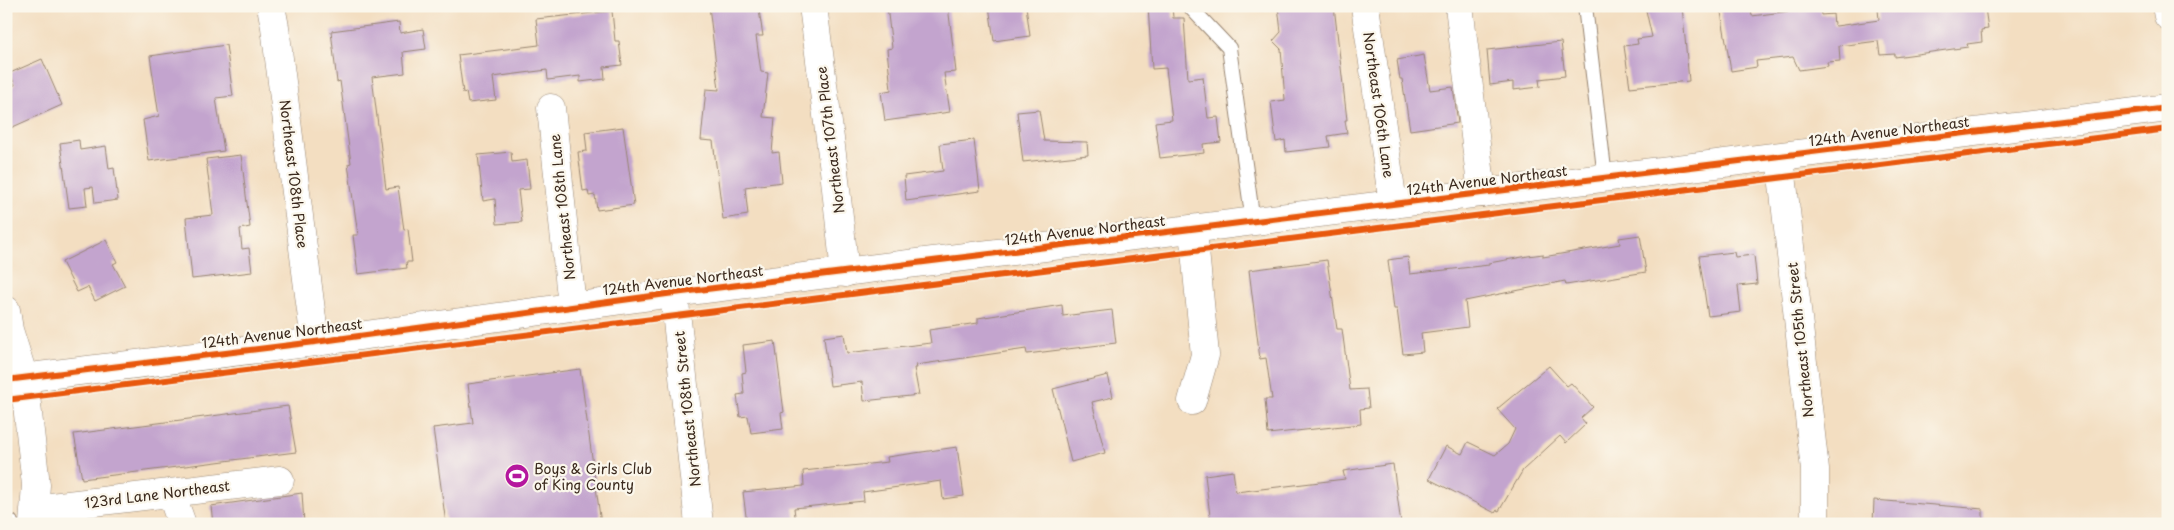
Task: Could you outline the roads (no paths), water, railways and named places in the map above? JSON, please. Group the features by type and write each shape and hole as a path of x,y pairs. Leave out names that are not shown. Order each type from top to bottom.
{"street":[{"name":"Northeast 108th Place","path":"271,6 276,27 315,342"},
{"name":"Northeast 107th Place","path":"813,6 834,170 844,273"},
{"name":"Northeast 106th Lane","path":"1365,6 1393,204"},
{"path":"1459,6 1482,193"},
{"path":"2166,6 2168,16"},
{"name":"Northeast 108th Lane","path":"551,108 572,306"},
{"name":"124th Avenue Northeast","path":"15,379 315,342 674,293 2168,108"},
{"name":"Northeast 105th Street","path":"1780,157 1814,470 1815,524"},
{"path":"1192,401 1205,355 1193,230"},
{"name":"Northeast 108th Street","path":"674,293 699,524"},
{"path":"6,310 15,379 36,486 21,520"},
{"name":"123rd Lane Northeast","path":"21,520 171,493 280,480"},
{"path":"171,493 182,524"}],"lane":[{"path":"1585,6 1604,178"},
{"path":"1192,9 1228,48 1253,222"}],"place":[{"name":"Boys & Girls Club of King County","path":"517,476"}]}
